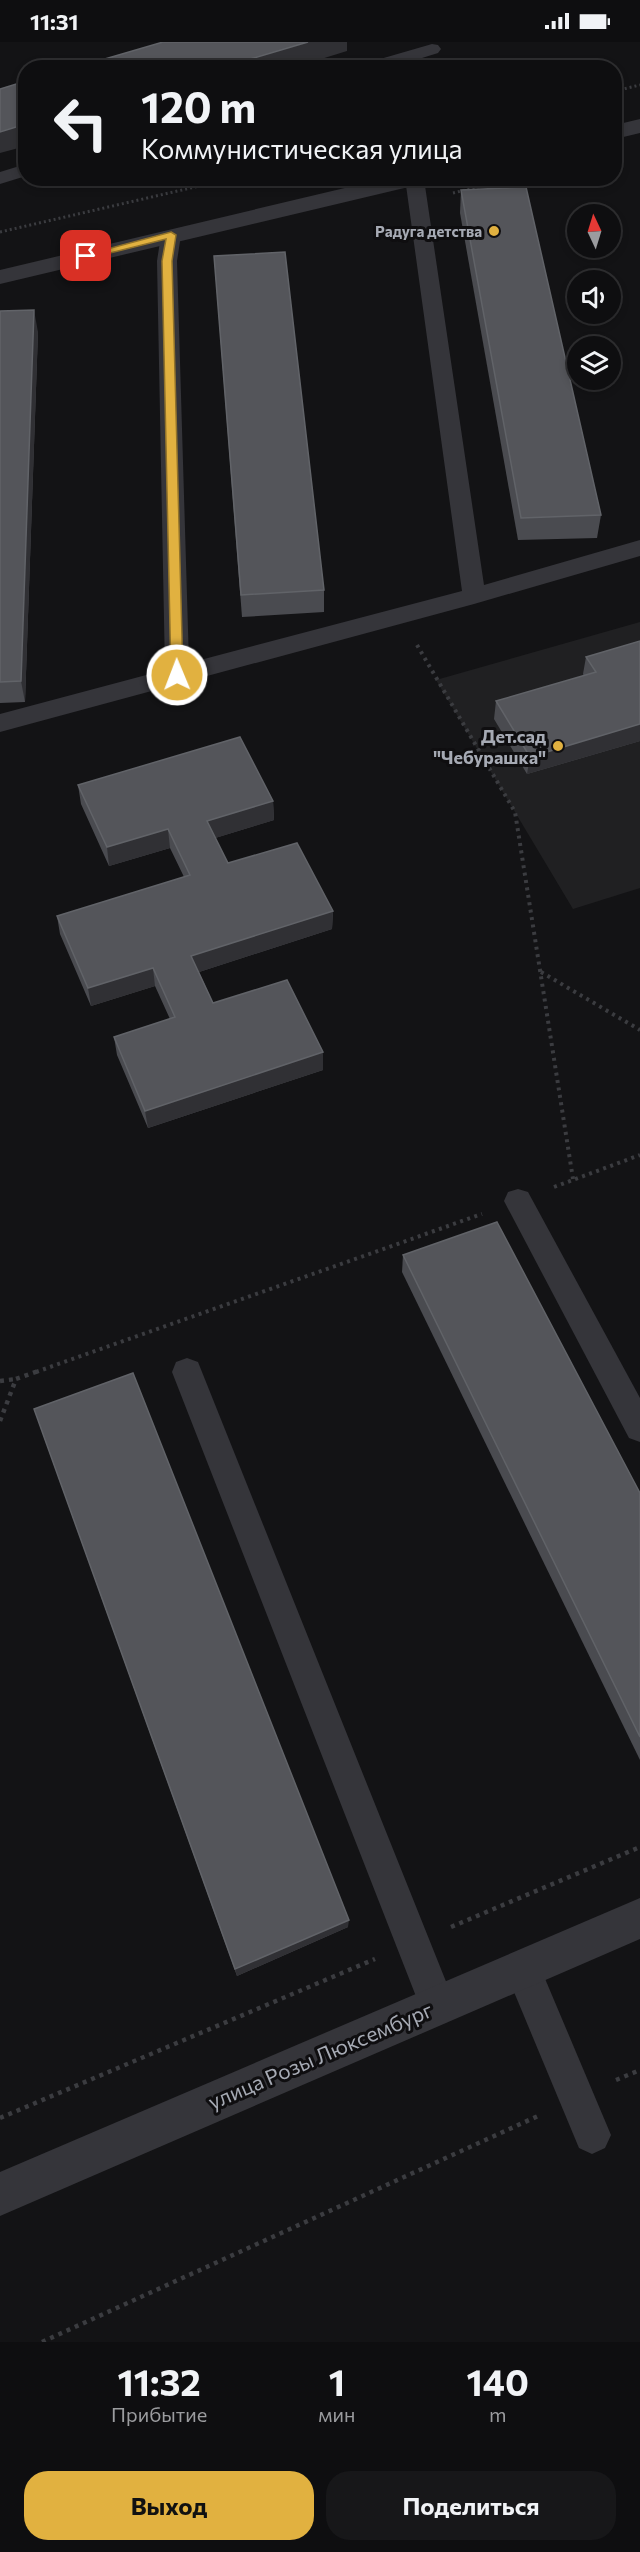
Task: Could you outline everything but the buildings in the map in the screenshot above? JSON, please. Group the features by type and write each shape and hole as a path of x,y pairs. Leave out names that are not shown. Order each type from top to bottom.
{"street":[{"path":"622,130 640,126"},
{"path":"0,277 385,186"},
{"name":"улица Розы Люксембург","path":"0,2194 640,1918"}],"lane":[{"path":"390,60 428,45 453,42"},
{"path":"0,178 18,172"},
{"path":"417,186 474,596"},
{"path":"171,235 167,261 177,675"},
{"path":"0,723 474,596 640,548"},
{"path":"518,1201 640,1428"},
{"path":"187,1372 437,2004"},
{"path":"522,1968 592,2135"}],"path":[{"path":"622,89 640,85"},
{"path":"0,232 199,186"},
{"path":"400,616 515,812 573,1179"},
{"path":"540,971 640,1030"},
{"path":"0,1381 16,1379 518,1201 640,1155"},
{"path":"0,1421 16,1379"},
{"path":"0,2118 640,1846"},
{"path":"42,2342 640,2070"}],"shaded area":[{"name":"Дет.сад \"Чебурашка\"","path":"640,622 640,888 573,909 436,680"}],"place":[{"name":"Радуга детства","path":"494,231"},
{"name":"Дет.сад \"Чебурашка\"","path":"558,746"}],"route":[{"path":"86,256 171,235 167,261 177,675"}]}
